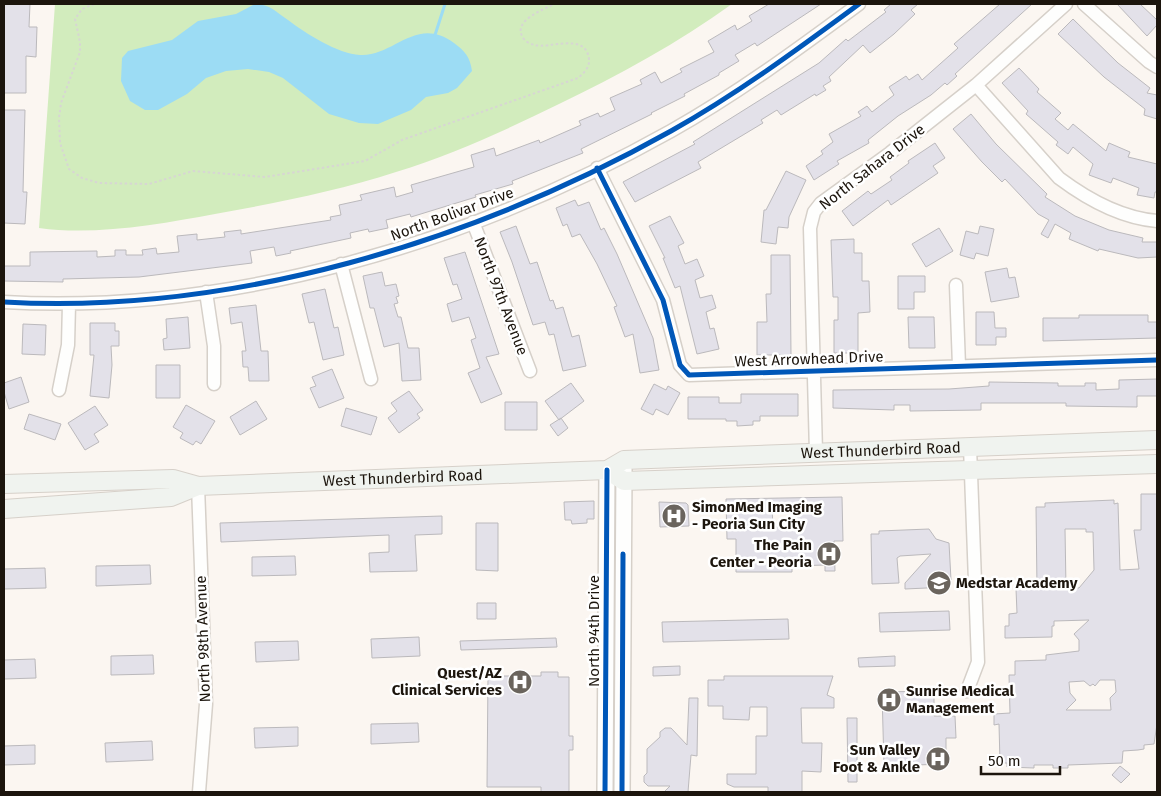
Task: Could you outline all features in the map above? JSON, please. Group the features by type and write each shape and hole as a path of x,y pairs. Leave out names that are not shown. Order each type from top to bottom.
{"main road":[{"name":"West Thunderbird Road","path":"4,484 173,479 198,486 607,470 624,460 1157,440"},
{"path":"740,476 766,466 812,462 816,457 816,452"},
{"name":"West Thunderbird Road","path":"624,481 1157,464"},
{"path":"607,470 624,481"},
{"name":"West Thunderbird Road","path":"4,509 171,498 198,486"}],"street":[{"name":"North Bolivar Drive","path":"4,302 123,303 251,285 341,264 473,222 597,168 670,132 725,99 788,57 859,4"},
{"name":"North Sahara Drive","path":"816,452 810,228 814,212 826,199 890,153 976,85 1066,4"},
{"path":"1084,4 1157,67"},
{"path":"976,85 1059,178 1074,189 1116,210 1134,217 1157,221"},
{"name":"West Arrowhead Drive","path":"597,168 663,300 680,365 689,375 1157,360"},
{"name":"North 97th Avenue","path":"473,222 530,371"},
{"path":"341,264 371,379"},
{"path":"956,285 959,366"},
{"path":"206,292 214,346 214,384"},
{"path":"59,390 68,345 69,304"},
{"path":"967,691 978,662 970,446"},
{"name":"North 94th Drive","path":"622,792 624,460"},
{"name":"North 94th Drive","path":"605,792 607,470"},
{"name":"North 98th Avenue","path":"198,486 206,704 199,792"},
{"path":"607,554 623,554"},
{"path":"607,616 623,616"}],"path":[{"path":"94,4 82,9 75,19 80,37 80,52 60,110 58,130 62,153 69,169 82,178 98,183 139,186 193,171 265,177 365,161 410,137 578,78 583,74 589,63 587,52 584,48 565,43 534,45 524,39 521,34 520,29 523,22 554,4"}],"green space":[{"path":"55,4 732,4 648,58 604,82 499,132 417,165 351,185 261,205 150,225 82,231 39,228"}],"water":[{"path":"255,4 269,7 312,37 351,54 372,54 417,35 428,33 440,36 454,43 464,52 470,62 472,71 457,88 448,93 426,97 411,110 378,124 359,123 329,114 283,78 269,72 248,69 226,71 206,78 187,94 158,110 145,110 130,101 121,81 122,58 128,51 172,40 198,21 236,14"}],"building":[{"path":"4,4 30,4 29,27 37,27 36,57 26,56 26,93 4,93"},
{"path":"769,4 821,4 757,46 755,43 735,55 739,61 719,73 719,75 684,94 685,96 581,149 583,153 512,181 513,184 411,217 410,214 386,220 388,228 369,232 368,229 350,233 351,238 290,251 291,253 276,256 274,247 250,251 252,263 139,277 63,279 63,282 4,281 4,266 30,266 30,252 97,251 97,257 115,256 115,250 126,250 126,255 143,255 142,250 156,248 157,254 179,252 177,236 197,234 197,240 225,237 224,232 241,230 241,234 331,220 330,217 341,215 339,205 362,200 360,195 394,187 396,197 413,192 411,185 474,167 471,155 494,148 496,156 539,140 540,143 581,125 579,121 598,113 600,117 615,110 610,98 642,84 640,80 655,72 661,83 682,72 680,69 714,52 708,41 735,25 737,30 752,21 749,16"},
{"path":"891,4 918,4 911,10 915,14 870,53 863,45 829,77 831,81 823,86 826,90 816,96 815,94 781,115 777,110 761,120 763,123 698,162 701,168 635,202 623,182 695,144 693,142 819,63 846,39 848,41 886,12 884,10"},
{"path":"1000,4 1032,4 955,74 957,76 947,85 945,83 931,95 898,116 868,140 869,143 837,161 839,164 814,180 806,166 823,154 821,151 833,142 829,134 861,116 858,112 867,106 872,112 894,95 889,87 906,76 909,80 918,74 922,80 958,48 954,44"},
{"path":"1117,4 1140,4 1157,20 1157,25 1147,36"},
{"path":"1073,19 1118,63 1150,88 1147,93 1157,95 1157,119 1144,115 1145,109 1104,77 1058,34"},
{"path":"1019,68 1039,89 1037,92 1061,113 1055,119 1068,130 1073,124 1106,151 1109,143 1130,152 1128,157 1157,164 1157,192 1155,192 1154,198 1137,195 1139,188 1113,178 1111,183 1089,175 1093,164 1073,147 1068,154 1056,145 1058,142 1026,114 1028,111 1002,83"},
{"path":"4,110 25,110 23,192 27,192 25,224 4,223"},
{"path":"971,114 996,144 1047,194 1045,197 1075,216 1109,230 1143,238 1142,242 1157,242 1157,257 1138,258 1099,249 1098,251 1069,239 1071,233 1055,224 1048,238 1041,234 1049,220 1038,214 1005,179 1002,182 953,129"},
{"path":"935,143 945,158 933,166 938,173 891,205 888,200 853,226 842,211 868,191 871,194 892,180 890,177 909,163 908,161"},
{"path":"786,171 806,180 789,217 788,228 778,227 776,244 761,242 764,210 766,210"},
{"path":"575,200 578,206 589,202 601,230 604,228 617,254 653,338 659,370 640,373 633,334 625,337 614,307 617,306 597,264 580,234 572,237 567,224 563,226 556,208"},
{"path":"670,216 684,243 678,246 685,264 697,259 704,276 695,280 700,298 712,295 716,308 706,312 710,329 714,328 719,349 697,354 680,286 675,288 663,258 665,258 649,226"},
{"path":"516,226 530,264 537,262 550,301 553,300 556,309 563,307 572,337 579,335 586,366 563,371 554,334 549,335 545,322 533,325 500,232"},
{"path":"980,226 994,229 988,256 976,253 974,259 960,255 966,231 978,234"},
{"path":"939,228 953,251 926,267 912,244"},
{"path":"854,239 854,253 862,253 862,281 869,281 870,312 858,313 858,353 834,353 834,320 838,320 838,297 833,297 831,240"},
{"path":"465,252 499,354 486,357 502,394 481,403 468,373 480,368 471,340 476,338 469,317 452,322 447,304 462,299 457,284 453,285 444,258"},
{"path":"771,255 790,255 791,355 757,355 757,322 767,322 766,294 771,294"},
{"path":"1007,268 1009,278 1015,277 1019,297 991,302 985,272"},
{"path":"382,272 385,286 396,284 399,296 396,297 398,303 394,304 398,317 401,317 408,348 419,348 421,380 402,381 399,343 384,347 374,308 370,308 363,276"},
{"path":"898,276 925,276 925,292 914,292 914,309 898,309"},
{"path":"325,289 334,328 338,327 344,355 323,360 314,322 309,323 302,294"},
{"path":"256,305 261,351 268,351 269,381 249,381 248,367 243,367 242,351 246,351 242,322 231,324 229,308"},
{"path":"976,312 994,312 995,328 1006,328 1006,337 996,337 996,345 976,345"},
{"path":"1079,315 1148,315 1148,322 1157,322 1157,338 1043,341 1043,318 1079,318"},
{"path":"188,317 190,348 164,350 163,339 167,338 166,319"},
{"path":"908,317 934,317 935,348 909,348"},
{"path":"90,323 115,323 115,331 119,331 119,346 111,346 112,365 109,398 90,396 94,355 90,355"},
{"path":"23,324 46,325 45,355 22,354"},
{"path":"156,365 180,365 180,398 156,398"},
{"path":"332,369 344,398 319,408 310,388 316,386 312,377"},
{"path":"21,377 29,402 9,409 4,392 4,383"},
{"path":"1157,379 1157,396 1137,396 1137,407 1066,406 1066,403 981,403 981,410 910,411 910,405 894,405 894,410 833,408 833,390 949,389 989,386 989,382 1058,383 1058,386 1085,386 1085,383 1096,383 1096,390 1119,389 1119,380"},
{"path":"571,383 584,401 559,420 545,401"},
{"path":"654,384 666,390 668,386 680,393 668,415 656,409 653,415 641,409"},
{"path":"409,391 423,410 417,414 420,418 399,433 388,418 397,411 391,403"},
{"path":"741,394 798,394 798,416 760,416 760,421 753,421 753,425 737,426 737,421 726,421 726,419 688,419 688,397 719,397 719,403 741,403"},
{"path":"256,401 267,419 240,435 230,417"},
{"path":"505,402 537,402 537,430 505,430"},
{"path":"186,405 215,421 201,444 196,441 193,445 180,438 183,433 173,427"},
{"path":"95,406 108,425 94,434 99,442 85,450 68,423"},
{"path":"346,408 377,417 371,435 341,426"},
{"path":"29,414 61,424 55,440 24,429"},
{"path":"561,418 568,428 558,436 550,425"},
{"path":"1141,494 1157,494 1157,724 1154,744 1144,745 1144,749 1123,751 1122,763 1068,765 1068,768 1053,768 1053,765 1034,765 1034,768 1007,767 1007,763 1000,763 999,724 994,725 994,714 1010,713 1009,675 1015,675 1015,661 1046,660 1046,655 1079,651 1079,640 1074,634 1089,620 1054,621 1052,637 1005,638 1005,626 1009,626 1009,614 1017,613 1016,589 1037,588 1036,507 1045,507 1045,503 1114,500 1114,504 1118,503 1120,570 1139,569 1134,530 1141,530","holes":["1065,529 1086,529 1086,532 1093,532 1094,570 1079,588 1066,588","1100,680 1115,680 1116,692 1110,698 1111,710 1066,710 1076,700 1070,693 1069,682 1084,681 1090,686 1093,684 1095,686"]},
{"path":"842,497 843,541 834,541 835,571 825,571 825,565 792,566 792,572 736,572 736,539 727,539 726,499","holes":["772,508 792,508 792,527 773,527"]},
{"path":"594,501 594,519 587,519 587,523 572,524 571,520 565,520 564,502"},
{"name":"SimonMed Imaging - Peoria Sun City","path":"659,502 686,503 688,505 689,526 660,527"},
{"path":"442,516 442,534 415,535 417,571 370,572 369,553 389,552 389,535 221,542 220,523"},
{"path":"476,523 498,523 498,571 476,570"},
{"path":"929,529 936,539 949,543 951,580 948,581 948,587 905,589 905,583 931,554 900,556 897,558 899,583 872,584 871,534 879,534 879,531"},
{"path":"295,556 296,575 252,576 252,557"},
{"path":"150,565 151,584 96,586 96,566"},
{"path":"45,568 46,588 4,589 4,569"},
{"path":"477,603 496,603 496,619 477,619"},
{"path":"949,611 950,630 880,632 879,613"},
{"path":"788,619 789,639 663,642 662,622"},
{"path":"419,637 420,656 372,658 371,639"},
{"path":"556,638 557,647 461,650 460,641"},
{"path":"298,641 299,660 256,662 255,642"},
{"path":"153,655 154,674 111,675 111,656"},
{"path":"895,656 895,666 859,667 858,658"},
{"path":"35,659 36,678 4,679 4,660"},
{"path":"680,666 680,675 653,676 653,667"},
{"path":"541,672 558,672 558,677 569,677 569,736 573,736 573,750 569,750 569,792 541,792 541,787 487,787 488,676 541,676"},
{"path":"724,676 833,676 827,695 834,698 834,708 801,708 802,743 822,743 821,772 802,771 802,792 768,792 768,787 734,787 727,784 727,774 756,774 756,736 767,736 767,707 750,707 749,720 723,719 723,706 708,706 708,680 724,680"},
{"path":"934,691 934,716 955,716 956,738 946,738 946,764 884,766 882,692"},
{"path":"689,698 698,698 697,756 691,755 688,792 664,792 670,786 648,786 644,782 644,776 647,773 647,749 660,737 660,732 665,728 671,728 687,745"},
{"path":"847,718 857,718 857,782 848,782"},
{"path":"418,723 419,742 371,744 371,724"},
{"path":"298,727 298,746 255,748 254,728"},
{"path":"152,741 153,760 106,762 105,743"},
{"path":"35,745 35,764 4,765 4,746"},
{"path":"1120,766 1130,774 1121,783 1112,775"}],"waterway":[{"path":"435,35 445,4"}],"cycle path":[{"path":"4,302 90,303 177,296 263,283 349,263 433,237 515,206 595,171 671,131 743,86 859,4"},
{"path":"597,168 663,300 680,365 689,375 1157,360"},
{"path":"605,792 607,470"},
{"path":"622,792 623,554"}],"place":[{"name":"SimonMed Imaging - Peoria Sun City","path":"674,516"},
{"name":"The Pain Center - Peoria","path":"829,554"},
{"name":"Medstar Academy","path":"939,583"},
{"name":"Quest/AZ Clinical Services","path":"520,682"},
{"name":"Sunrise Medical Management","path":"889,700"},
{"name":"Sun Valley Foot & Ankle","path":"938,759"}]}
